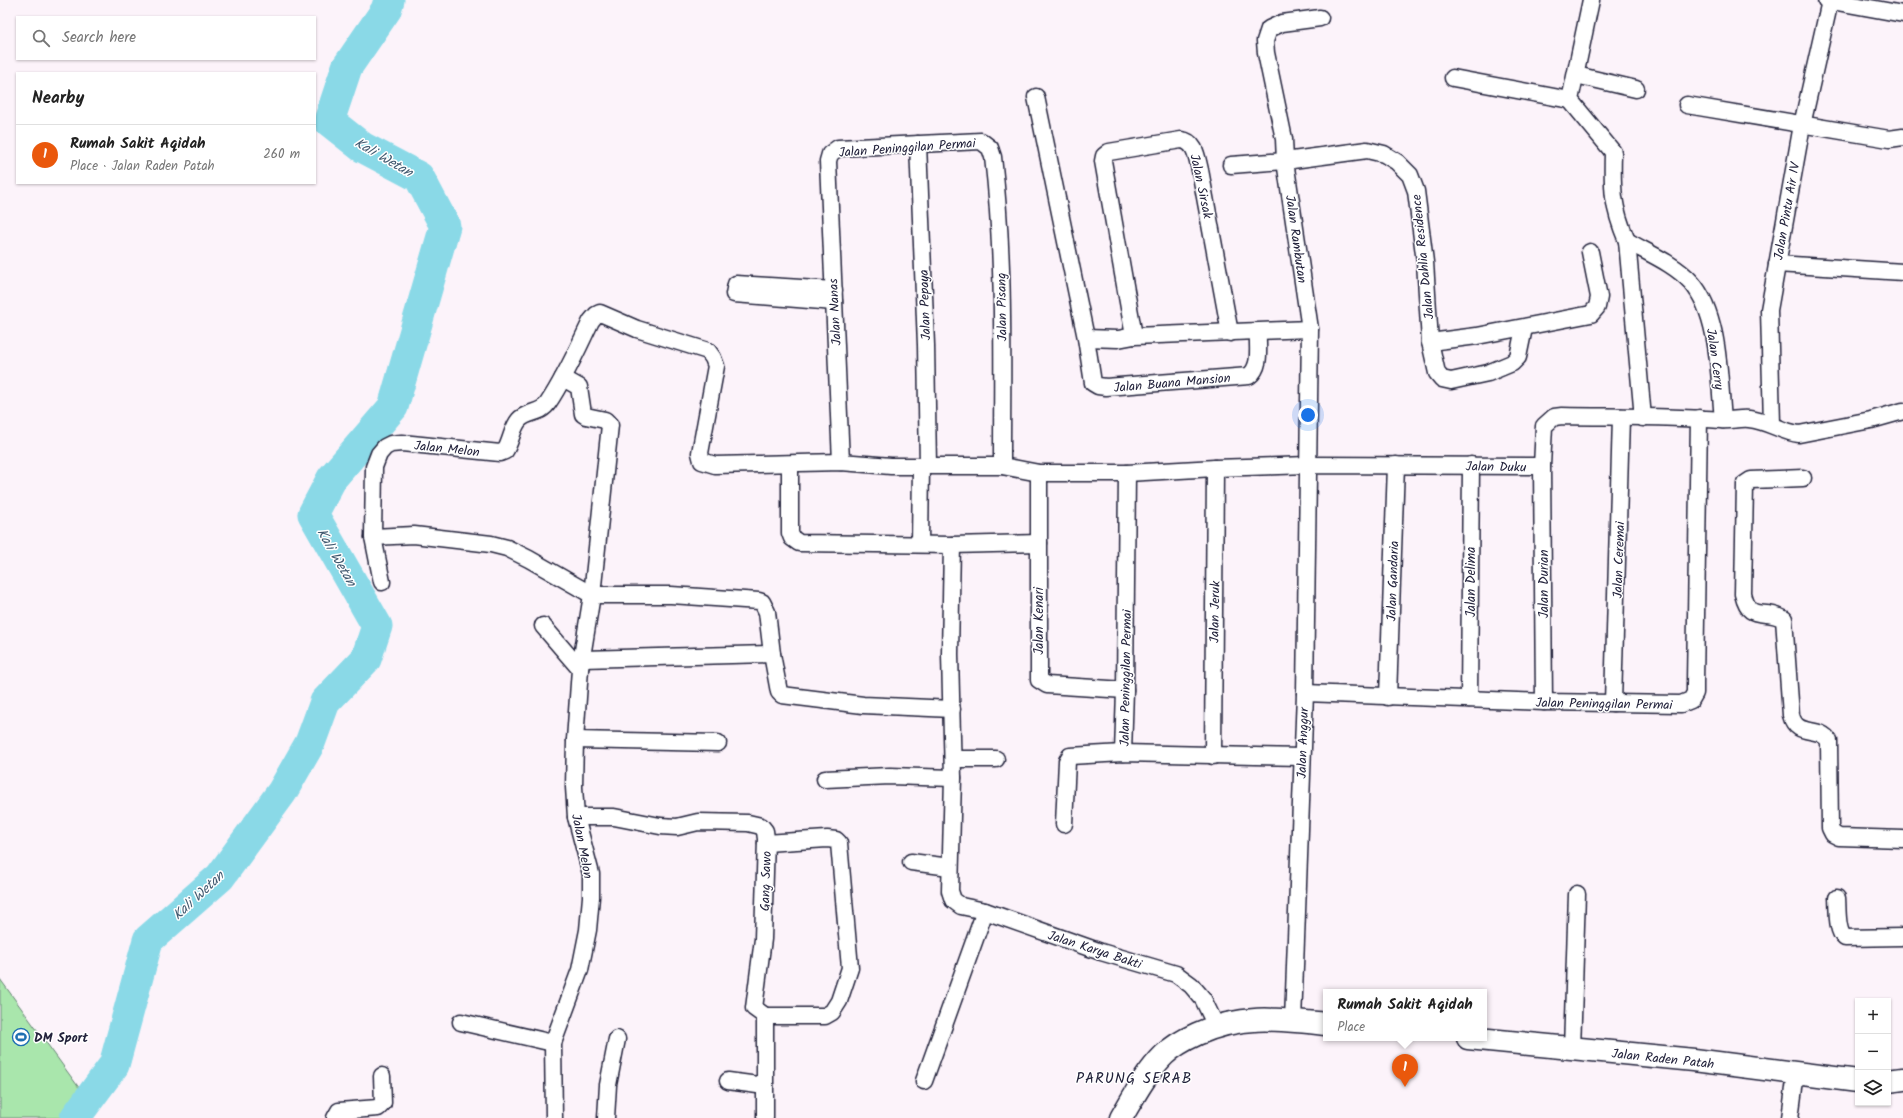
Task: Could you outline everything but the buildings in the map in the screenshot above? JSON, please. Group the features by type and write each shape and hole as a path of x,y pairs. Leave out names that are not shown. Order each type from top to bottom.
{"main road":[{"path":"1121,1118 1147,1075 1164,1054 1185,1039 1216,1026 1251,1019 1293,1020 1323,1024"},
{"name":"Jalan Raden Patah","path":"1487,1040 1694,1060 1855,1081"},
{"path":"1891,1081 1903,1079"}],"street":[{"path":"1570,100 1591,0"},
{"path":"1828,0 1903,14"},
{"name":"Jalan Pintu Air IV","path":"1767,423 1769,310 1802,125 1828,0"},
{"name":"Jalan Rambutan","path":"1308,465 1310,329 1285,161 1284,139 1266,53 1265,41 1269,29 1282,23 1320,18"},
{"path":"1576,75 1636,89"},
{"path":"1453,78 1570,100 1613,152 1612,191 1618,219 1625,236 1643,418"},
{"name":"Jalan Buana Mansion","path":"1036,97 1086,338 1093,383 1106,388 1249,376 1256,371 1258,332"},
{"path":"1686,105 1889,139 1903,137"},
{"name":"Jalan Sirsak","path":"1134,336 1103,161 1104,156 1109,152 1181,140 1187,141 1194,148 1200,170 1230,333"},
{"name":"Jalan Peninggilan Permai","path":"828,161 830,154 838,148 981,141 990,148"},
{"name":"Jalan Pepaya","path":"918,144 926,345 924,466"},
{"name":"Jalan Pisang","path":"990,148 996,186 999,231 1002,325 1002,466"},
{"name":"Jalan Dahlia Residence","path":"1285,161 1367,150 1384,154 1397,162 1410,175 1416,190 1425,262 1430,342 1437,373 1442,379 1451,381 1488,373 1512,363 1518,357 1524,328"},
{"name":"Jalan Nanas","path":"828,161 841,462"},
{"path":"1231,165 1285,161"},
{"name":"Jalan Cerry","path":"1625,236 1677,270 1691,282 1704,302 1716,342 1723,420"},
{"path":"1430,342 1524,328 1591,314 1597,307 1599,297 1590,252"},
{"path":"1777,264 1903,272"},
{"path":"736,284 834,296 734,294 736,284"},
{"name":"Jalan Melon","path":"382,582 373,537 374,467 379,454 385,447 391,444 402,443 493,452 505,451 519,420 525,416 536,413 547,405 563,378 591,321 600,313 637,329 708,351 713,358 716,366 700,453 702,461 715,465 790,464"},
{"path":"1086,338 1118,339 1134,336 1310,329"},
{"name":"Jalan Melon","path":"554,1118 554,1043 580,970 589,916 591,874 576,817 574,787 575,740 582,664 592,595 610,424 605,420 586,416 582,412 581,393 579,387 563,378"},
{"path":"1767,423 1792,433 1799,434 1871,420 1903,411"},
{"name":"Jalan Duku","path":"1308,465 1396,464 1542,466 1544,426 1554,417 1699,418 1723,420 1747,419 1767,423"},
{"name":"Jalan Ceremai","path":"1612,703 1621,417"},
{"name":"Jalan Peninggilan Permai","path":"1305,693 1544,702 1681,704 1691,700 1694,693 1699,418"},
{"path":"1039,543 952,545 795,541 790,533 790,464 841,462 891,466 1002,466 1039,473 1127,473 1308,465"},
{"name":"Jalan Gandaria","path":"1388,697 1396,464"},
{"name":"Jalan Anggur","path":"1293,1020 1305,693 1308,465"},
{"path":"920,543 924,466"},
{"name":"Jalan Delima","path":"1469,699 1471,466"},
{"name":"Jalan Durian","path":"1542,466 1544,702"},
{"name":"Jalan Jeruk","path":"1213,756 1215,468"},
{"name":"Jalan Kenari","path":"1039,473 1039,680 1047,685 1125,690"},
{"name":"Jalan Peninggilan Permai","path":"1127,473 1123,753 1302,757"},
{"path":"1803,478 1751,480 1745,484 1743,594 1746,606 1752,612 1778,616 1784,620 1791,715 1793,724 1798,728 1826,736 1828,741 1830,828 1832,834 1839,837 1903,839"},
{"path":"373,537 414,535 491,544 507,548 592,595 671,595 759,601 762,602 767,612 772,654 779,692 784,696 862,705 952,709"},
{"path":"911,862 950,867 954,778 950,647 952,545"},
{"path":"544,626 582,664 772,654"},
{"path":"575,740 718,744"},
{"path":"1064,824 1067,761 1070,756 1123,753"},
{"path":"953,759 996,759"},
{"path":"825,779 890,776 954,778"},
{"name":"Gang Sawo","path":"576,817 614,817 660,826 677,827 698,822 761,826 765,831 766,843 763,934 754,1008 765,1016"},
{"path":"765,1118 765,1016 825,1016 832,1012 839,1002 850,968 839,843 836,840 827,838 766,843"},
{"name":"Jalan Karya Bakti","path":"950,867 950,891 953,900 961,906 985,911 1101,952 1176,974 1191,985 1203,999 1216,1026"},
{"path":"1572,1049 1577,894"},
{"path":"1837,898 1842,936 1845,938 1903,937"},
{"path":"924,1080 985,911"},
{"path":"461,1022 554,1043"},
{"path":"606,1118 608,1086 617,1039"},
{"path":"1790,1118 1796,1073"},
{"path":"335,1118 339,1111 378,1108 383,1103 382,1076"},
{"path":"728,1081 765,1086"}],"green space":[{"name":"DM Sport","path":"0,979 85,1096 62,1118 0,1118"}],"waterway":[{"name":"Kali Wetan","path":"75,1118 114,1065 148,940 220,877 282,792 310,743 325,702 366,659 377,626 313,514 332,478 393,407 445,226 419,177 362,147 329,121 347,67 386,10 389,0"}],"place":[{"name":"DM Sport","path":"21,1037"},
{"name":"Rumah Sakit Aqidah","path":"1405,1087"}],"district":[{"name":"PARUNG SERAB","path":"1134,1078"}]}
